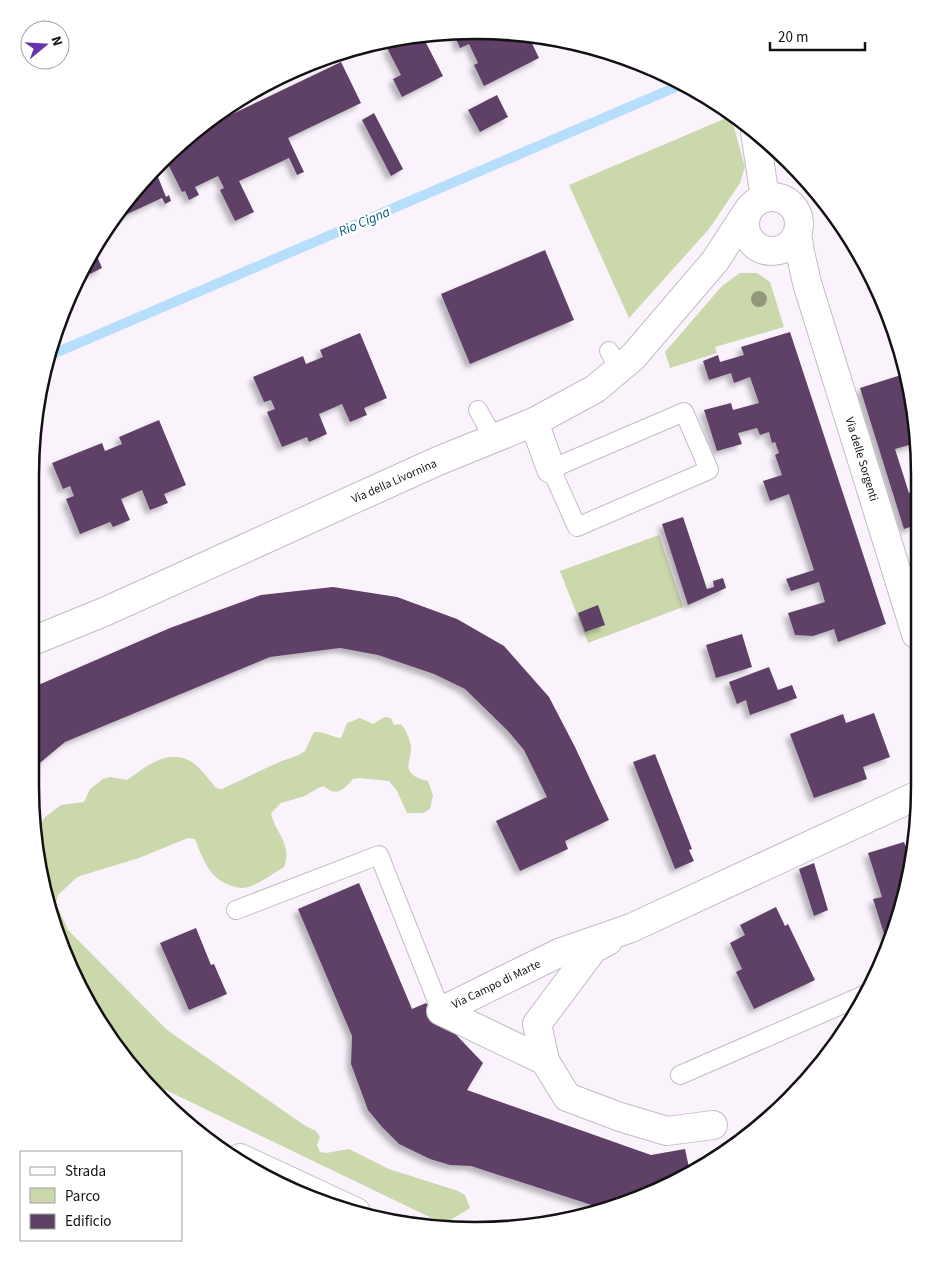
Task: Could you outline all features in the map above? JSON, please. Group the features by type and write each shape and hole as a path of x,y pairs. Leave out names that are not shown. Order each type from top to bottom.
{"street":[{"path":"754,140 757,204"},
{"name":"Via delle Sorgenti","path":"807,283 770,251 756,247 750,241 744,225 745,217 757,204 774,197 781,198 792,207 798,220 797,234 807,283 911,618"},
{"name":"Via della Livornina","path":"39,638 104,612 438,461 534,422 595,389 614,360 634,356 715,261 757,204"},
{"path":"715,261 782,250 794,241 797,234"},
{"path":"534,422 552,469"},
{"name":"Via Campo di Marte","path":"714,1125 667,1131 620,1117 567,1097 545,1061 537,1024 593,949 631,928 911,799"},
{"name":"Via Campo di Marte","path":"441,1011 559,952 631,928"},
{"name":"Via Campo di Marte","path":"441,1011 545,1061"}],"lane":[{"path":"478,410 494,439"},
{"path":"684,412 709,470 577,527 552,469 684,412"},
{"path":"236,910 379,855 441,1011"},
{"path":"680,1075 856,999"}],"green space":[{"path":"726,118 733,123 745,167 740,183 709,229 629,318 569,185"},
{"path":"740,273 757,273 770,282 784,327 715,347 717,353 670,368 665,352 722,286"},
{"path":"659,535 683,607 588,643 560,571"},
{"path":"384,717 391,718 394,725 401,724 403,726 411,747 409,770 417,778 428,781 433,795 430,809 423,813 407,813 397,791 389,781 353,779 337,792 329,790 324,786 305,796 281,803 271,813 285,845 286,859 284,867 264,880 246,888 232,886 218,879 208,867 195,839 188,838 139,858 80,876 58,895 56,903 68,930 167,1030 304,1125 316,1131 320,1137 317,1145 320,1152 326,1153 349,1149 389,1169 458,1191 465,1195 470,1208 449,1221 436,1220 160,1087 129,1052 112,1028 84,979 62,926 47,871 42,843 41,824 45,817 61,805 84,802 90,789 103,779 110,777 127,780 156,761 164,758 180,757 192,762 216,788 222,789 279,762 299,755 305,751 314,732 321,732 341,738 347,723 360,718 373,724"}],"building":[{"path":"456,40 531,42 539,58 484,86 474,65 478,63 469,44 460,48"},
{"path":"425,41 443,76 402,97 393,79 401,75 387,48"},
{"path":"341,62 361,103 288,138 304,172 297,175 289,158 239,181 254,212 235,221 220,190 224,188 218,176 195,187 199,195 189,200 185,191 182,192 169,165 187,147 226,117"},
{"path":"497,95 508,117 480,132 468,110"},
{"path":"374,113 403,169 391,176 362,120"},
{"path":"158,176 166,197 169,195 171,201 165,204 162,198 125,215"},
{"path":"545,250 574,320 470,364 441,294"},
{"path":"97,257 102,268 90,274 89,272"},
{"path":"790,332 886,624 838,642 834,629 813,636 795,635 788,613 825,602 819,582 791,591 786,579 814,570 789,494 770,501 763,481 782,475 775,455 779,453 775,442 772,443 769,432 760,435 757,428 738,433 742,444 717,451 704,410 731,403 733,410 759,403 750,377 734,383 731,373 709,380 703,361 718,355 720,362 744,355 741,347"},
{"path":"360,333 387,398 364,408 367,415 350,422 342,404 319,414 327,434 309,442 307,437 282,447 267,412 275,409 271,400 264,402 253,377 303,356 306,364 323,357 320,350"},
{"path":"899,376 908,418 910,445 895,449 909,493 911,492 911,527 904,529 860,388"},
{"path":"159,420 186,485 164,494 168,503 150,510 142,490 121,499 130,520 113,527 110,522 80,534 66,499 74,496 70,486 63,489 52,463 102,443 105,451 122,444 119,437"},
{"path":"683,517 707,589 714,587 713,581 723,578 726,588 688,605 662,524"},
{"path":"333,587 397,597 457,619 504,646 549,697 609,820 565,841 568,849 520,871 496,821 547,797 524,750 508,731 465,689 434,674 378,655 340,648 270,657 65,742 39,764 39,685 170,628 261,595"},
{"path":"598,605 605,625 585,632 578,613"},
{"path":"742,634 752,667 716,678 706,645"},
{"path":"769,667 778,690 792,685 797,698 750,715 746,700 737,704 729,682"},
{"path":"874,713 890,757 863,767 867,779 814,798 790,734 843,714 846,723"},
{"path":"655,754 692,849 689,850 694,861 675,869 633,762"},
{"path":"904,842 907,847 896,899 885,935 873,899 882,897 868,853"},
{"path":"814,863 828,910 814,916 799,869"},
{"path":"359,883 412,1009 426,1003 483,1063 467,1090 651,1155 685,1149 689,1166 642,1189 593,1205 471,1166 450,1165 430,1159 399,1144 368,1110 351,1064 352,1036 298,909"},
{"path":"776,907 785,926 788,924 815,980 754,1009 736,972 742,969 730,943 745,935 740,925"},
{"path":"196,928 211,965 214,964 227,994 189,1010 160,943"}],"waterway":[{"name":"Rio Cigna","path":"57,352 675,88"}]}
